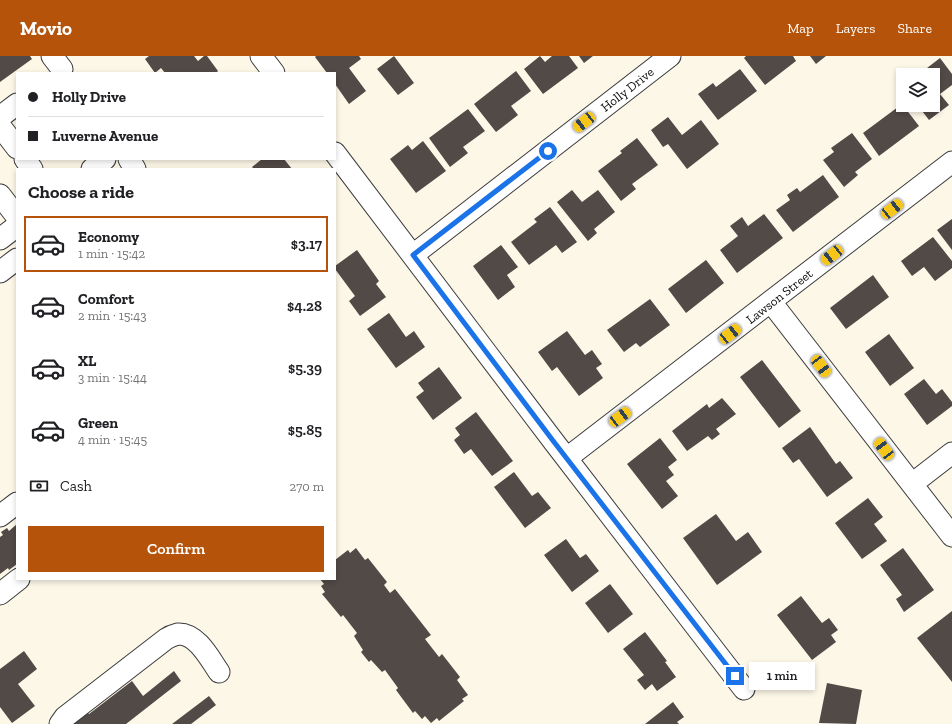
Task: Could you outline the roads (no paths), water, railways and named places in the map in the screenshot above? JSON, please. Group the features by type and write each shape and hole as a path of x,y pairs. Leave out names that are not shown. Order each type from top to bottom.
{"street":[{"path":"261,56 273,72"},
{"name":"Holly Drive","path":"413,255 670,56"},
{"path":"0,117 16,105"},
{"path":"0,126 16,147"},
{"path":"336,154 744,689"},
{"path":"93,168 104,160"},
{"name":"Lawson Street","path":"567,458 772,302 952,162"},
{"path":"0,195 16,216"},
{"path":"0,239 16,227"},
{"path":"0,272 16,260"},
{"path":"772,302 952,536"},
{"path":"912,484 952,453"},
{"path":"0,516 16,504"},
{"path":"0,525 16,513"},
{"path":"0,594 18,580"},
{"path":"60,724 65,718 166,639 177,634 184,635 197,642 220,672"}]}
